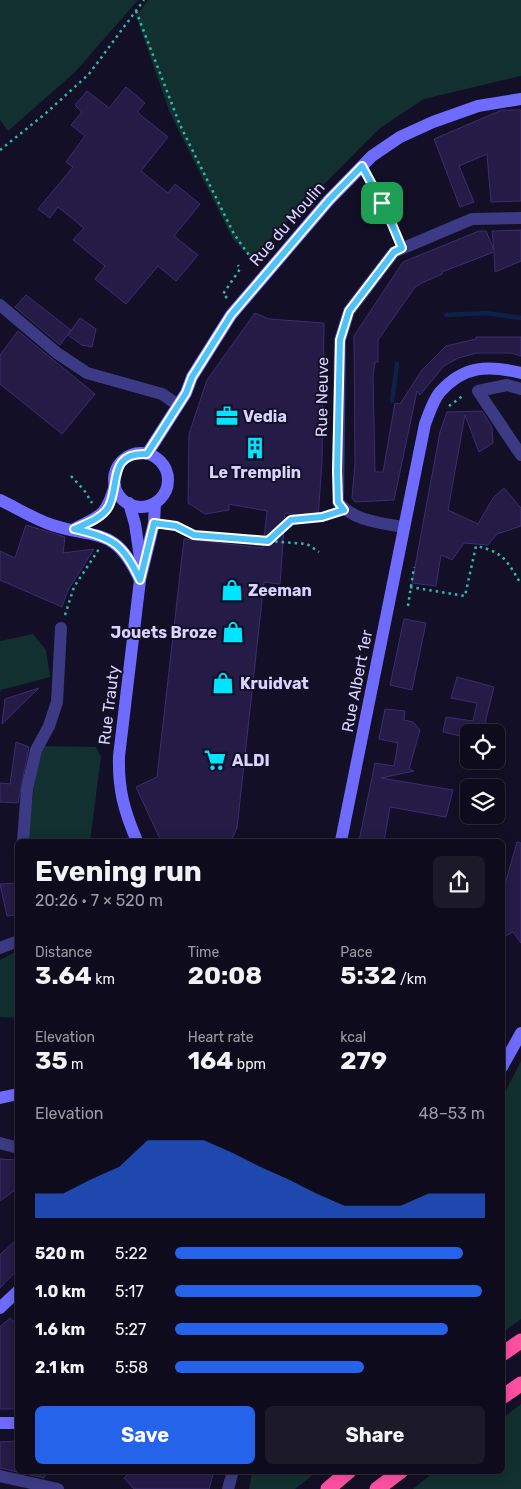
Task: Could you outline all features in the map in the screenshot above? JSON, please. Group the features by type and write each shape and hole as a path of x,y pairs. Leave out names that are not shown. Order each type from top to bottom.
{"highway":[{"path":"505,1352 521,1341"},
{"path":"505,1395 521,1384"},
{"path":"328,1489 346,1474"},
{"path":"377,1489 397,1474"}],"main road":[{"name":"Rue du Moulin","path":"147,454 186,393 192,377 231,315 329,200 372,156 400,137 433,122 478,106 521,99"},
{"name":"Rue Albert 1er","path":"341,839 425,424 439,393 457,378 474,370 487,367 521,373"},
{"path":"74,529 99,516 109,506 115,485 116,470 125,458 139,453 147,454 162,463 168,480 162,497 155,503 137,506 129,503 118,492 115,485"},
{"path":"0,500 52,525 112,540 124,552 141,575"},
{"name":"Rue Trauty","path":"129,503 135,524 141,575"},
{"name":"Rue Trauty","path":"136,839 121,798 118,782 119,756 141,575 154,523 155,503"},
{"path":"505,1061 521,1032"},
{"path":"0,1098 15,1095"},
{"path":"0,1308 15,1294"},
{"path":"0,1423 15,1423"}],"street":[{"name":"Rue Neuve","path":"344,510 338,502 337,471 340,340 349,311 394,252 472,218 521,218"},
{"path":"0,305 57,353 87,373 162,394 178,405"},
{"path":"521,388 507,386 478,391 521,455"},
{"path":"344,510 358,518 403,527"},
{"path":"23,839 27,789 36,750 50,726 57,702 61,628"},
{"path":"0,948 15,942"},
{"path":"0,1143 15,1147"},
{"path":"228,1489 232,1474"},
{"path":"0,1476 58,1489"}],"lane":[{"path":"362,166 386,210 402,248"}],"path":[{"path":"0,150 89,74 144,0"},
{"path":"136,11 180,125 234,234 264,276"},
{"path":"223,294 240,269 238,265"},
{"path":"445,412 450,404 462,396"},
{"path":"71,476 84,490 99,516"},
{"path":"268,541 291,520 322,517 344,510"},
{"path":"154,523 176,526 194,535 307,544 319,552"},
{"path":"410,587 465,596 476,546 493,549 504,556 521,584"},
{"path":"61,628 74,587 99,549"},
{"path":"408,606 414,567"}],"green space":[{"path":"0,0 138,0 75,72 8,131 0,120"},
{"path":"148,0 521,0 521,76 424,99 380,128 251,258 233,239 170,113 136,16"},
{"path":"33,634 46,650 50,677 1,690 0,693 0,641"},
{"path":"39,746 96,747 101,757 90,839 27,839"},
{"path":"15,952 15,1018 0,1017 0,960"},
{"path":"521,1061 521,1319 505,1331 505,1092"},
{"path":"521,1404 521,1489 413,1489 431,1474 505,1474 505,1416"},
{"path":"252,1474 314,1474 295,1489 249,1489"}],"building":[{"path":"126,87 145,103 137,112 168,137 141,171 168,193 175,184 200,204 174,236 198,255 176,281 158,266 126,304 95,279 105,266 73,240 84,228 58,207 50,218 38,209 73,167 66,162 85,136 71,125 82,112 75,105 87,91 109,108"},
{"path":"502,110 521,110 521,201 491,202 487,154 459,166 474,202 460,207 434,139"},
{"path":"521,230 521,261 495,272 494,252 442,272 442,274 422,283 415,287 378,340 378,362 375,362 373,376 375,472 383,472 395,403 400,404 422,370 446,346 476,339 476,337 521,337 521,356 510,353 477,353 458,358 444,366 420,395 417,391 394,500 355,502 352,498 355,463 354,336 403,262 479,231 486,231 494,250 492,231"},
{"path":"26,295 71,330 60,345 15,307"},
{"path":"255,313 269,319 324,323 322,462 318,518 285,513 280,584 264,582 237,828 232,839 160,839 136,787 157,777 184,539 263,548 267,511 229,504 229,510 205,514 188,503 189,434 207,380"},
{"path":"80,318 96,329 92,347 82,345 68,335"},
{"path":"18,331 95,394 62,434 0,384 0,355"},
{"path":"482,411 492,427 493,443 479,452 465,415 448,510 478,524 493,498 504,488 521,508 521,526 497,534 488,545 464,543 452,560 441,555 436,586 412,583 440,432 447,412"},
{"path":"26,525 65,537 63,553 94,549 68,590 62,607 0,580 0,551 15,558"},
{"path":"404,619 426,623 412,690 390,685"},
{"path":"457,677 494,687 485,723 492,724 460,724 460,736 443,732 446,717 473,721 477,703 451,698"},
{"path":"39,688 2,724 5,699"},
{"path":"385,709 405,711 404,720 413,722 420,730 409,769 414,771 381,778 453,790 446,817 390,807 384,839 359,839 375,763 394,766 398,743 379,739"},
{"path":"16,742 29,747 18,803 0,802 0,783 10,784"},
{"path":"517,842 521,843 521,943 513,932 505,936 505,884"},
{"path":"15,883 15,915 7,916 0,884"},
{"path":"0,1159 15,1160 15,1190 0,1201"},
{"path":"15,1241 15,1272 0,1288 0,1255"},
{"path":"10,1318 15,1322 15,1409 0,1409 0,1327"},
{"path":"15,1441 15,1471 0,1468 0,1442"},
{"path":"26,1474 46,1474 44,1478"},
{"path":"128,1474 213,1474 209,1489 134,1489 124,1478"}],"waterway":[{"path":"446,315 486,313 521,318"},
{"path":"392,401 397,364"}],"place":[{"name":"Vedia","path":"227,416"},
{"name":"Le Tremplin","path":"255,448"},
{"name":"Zeeman","path":"232,590"},
{"name":"Jouets Broze","path":"233,632"},
{"name":"Kruidvat","path":"223,683"},
{"name":"ALDI","path":"215,760"}],"route":[{"path":"362,166 382,203 402,248 394,252 349,311 340,340 337,471 338,502 344,510 322,517 291,520 268,541 221,539 194,535 176,526 154,523 140,580 124,552 112,540 74,529 105,512 109,506 115,485 116,470 120,464 125,458 132,455 139,453 147,454 186,393 192,377 231,315 329,200 362,166"}]}
